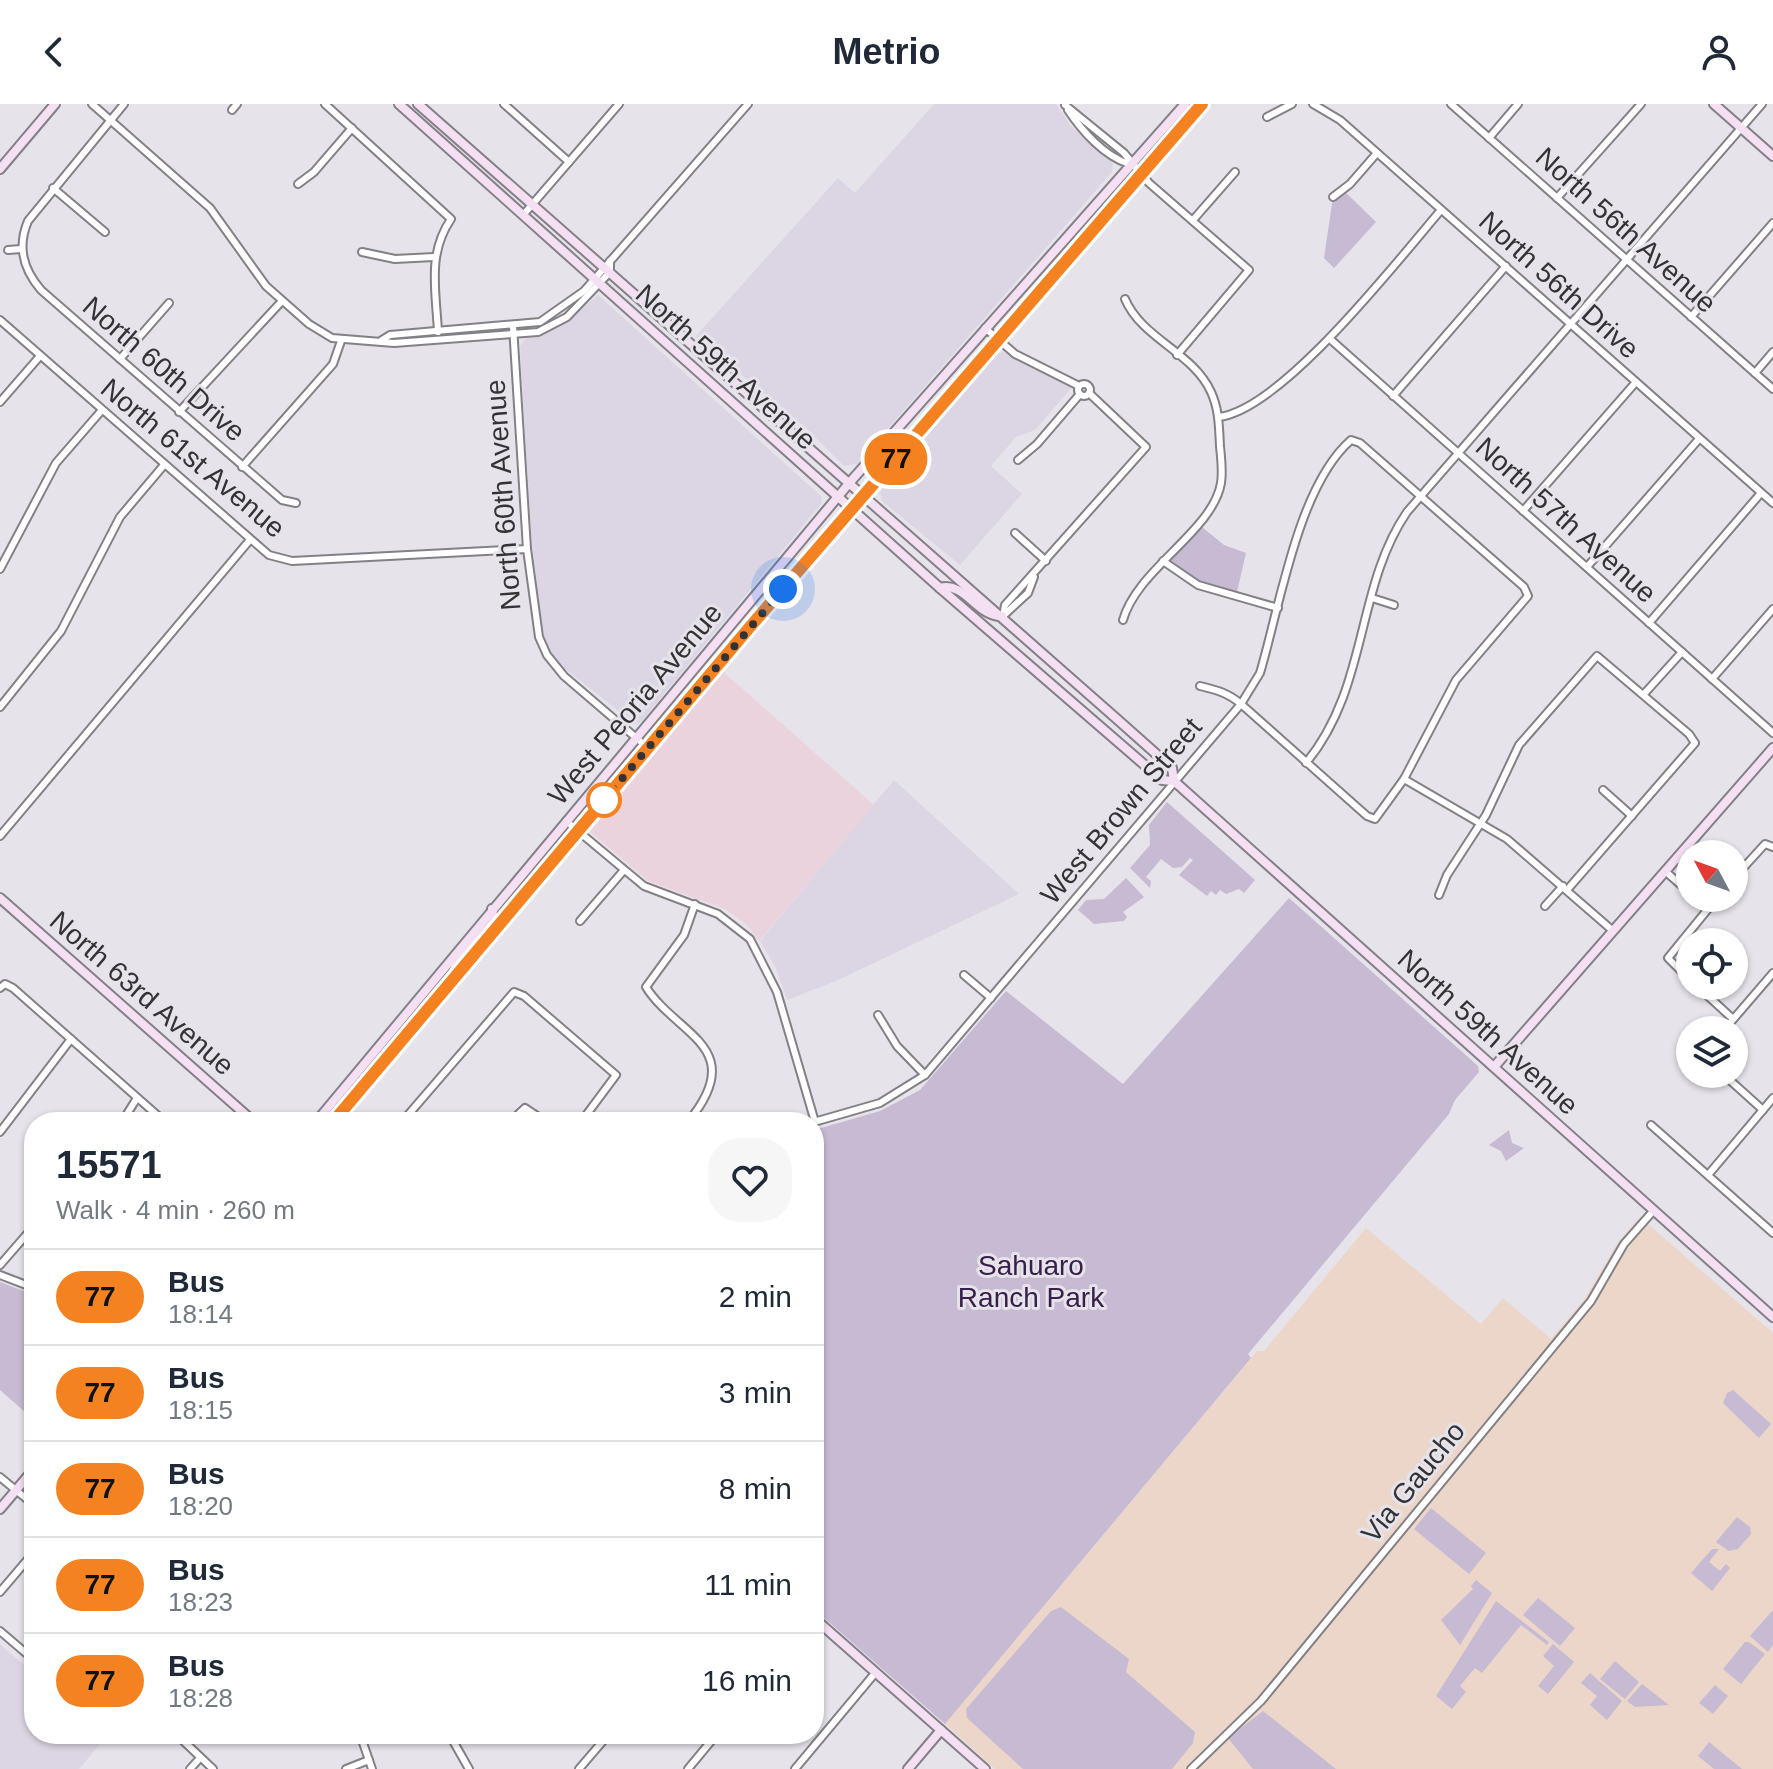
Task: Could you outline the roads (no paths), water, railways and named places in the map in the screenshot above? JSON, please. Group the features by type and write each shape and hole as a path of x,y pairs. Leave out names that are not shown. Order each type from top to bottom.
{"main road":[{"path":"0,169 55,104"},
{"name":"North 59th Avenue","path":"399,104 940,588 1162,780 1174,781 1771,1311"},
{"name":"North 59th Avenue","path":"418,104 608,266 1003,616 1172,768 1174,781"},
{"name":"West Peoria Avenue","path":"324,1112 851,481 1185,104"},
{"name":"West Peoria Avenue","path":"341,1112 752,625 1202,104"},
{"path":"1714,104 1773,156"},
{"path":"940,588 954,588 987,613 1003,616"},
{"path":"739,614 752,625"},
{"path":"1494,1067 1773,748"},
{"name":"North 63rd Avenue","path":"0,898 242,1112"},
{"path":"446,987 456,965 494,921 492,909"},
{"path":"0,1509 24,1481"},
{"path":"824,1627 985,1769"},
{"path":"908,1769 941,1730"}],"street":[{"name":"North 60th Avenue","path":"92,104 210,208 255,275 320,334 341,341 438,341 514,336"},
{"path":"8,250 21,249 28,221 124,104"},
{"path":"325,104 451,219 437,242 434,257 438,341"},
{"path":"504,104 569,162"},
{"path":"524,214 619,104"},
{"path":"514,336 555,325 597,281 748,104"},
{"path":"1267,117 1292,104"},
{"name":"North 56th Drive","path":"1313,104 1333,113 1773,503"},
{"name":"North 56th Avenue","path":"1451,104 1773,389"},
{"path":"1489,138 1518,104"},
{"path":"1557,198 1641,104"},
{"path":"1306,763 1338,717 1390,541 1420,496 1762,104"},
{"path":"1064,105 1124,153 1129,164 1140,175 1249,270 1177,355"},
{"path":"298,184 314,172 352,128"},
{"path":"1333,197 1377,153"},
{"path":"1193,220 1235,172"},
{"path":"53,188 105,232"},
{"path":"1218,417 1254,405 1330,339 1441,210"},
{"path":"1691,317 1773,223"},
{"name":"North 60th Drive","path":"21,249 25,267 41,290 242,467 282,500 296,503"},
{"path":"362,252 395,259 434,257"},
{"path":"1393,396 1506,266"},
{"path":"513,326 548,318 597,281"},
{"path":"1123,620 1130,599 1209,510 1219,491 1222,470 1218,417 1204,379 1137,320 1125,299"},
{"path":"179,412 282,301"},
{"path":"120,359 169,303"},
{"name":"North 61st Avenue","path":"0,320 249,541 269,555 292,561 527,549"},
{"name":"North 60th Avenue","path":"382,340 390,335 513,326 533,614 547,655 564,676 648,748"},
{"path":"985,328 1023,359 1089,393 1146,447 1034,575 1028,593 1003,616"},
{"name":"North 57th Avenue","path":"1330,339 1773,733"},
{"path":"242,467 333,364 341,341"},
{"path":"1755,373 1773,352"},
{"path":"0,402 40,356"},
{"path":"1523,511 1636,382"},
{"path":"1018,460 1037,444 1080,390"},
{"path":"0,569 56,463 102,410"},
{"path":"1587,567 1699,439"},
{"name":"West Brown Street","path":"824,1119 880,1103 925,1075 1241,704 1260,673 1310,502 1329,465 1351,440 1360,443 1420,496"},
{"path":"0,707 61,631 120,517 164,465"},
{"path":"1649,623 1761,493"},
{"path":"1200,686 1221,691 1241,704 1367,816 1375,819 1404,779 1456,680 1528,596 1524,587 1420,496"},
{"path":"1015,533 1046,561"},
{"path":"0,836 249,541"},
{"path":"1163,561 1198,585 1278,608"},
{"path":"1372,598 1394,605"},
{"path":"1712,679 1773,609"},
{"path":"1644,694 1682,652"},
{"path":"1439,895 1447,875 1481,823 1528,733 1597,656 1644,694 1695,743 1632,816 1545,906"},
{"path":"1404,779 1507,839 1612,930"},
{"path":"1603,790 1632,816"},
{"path":"566,821 624,870 659,893 695,904 732,922 757,950 781,1002 811,1112"},
{"path":"1748,863 1765,844 1773,847"},
{"path":"580,921 624,870"},
{"path":"1665,871 1676,881"},
{"path":"695,904 684,935 646,987 693,1031 704,1048 710,1080 702,1105 696,1112"},
{"path":"1692,928 1705,912"},
{"path":"1676,948 1668,958 1676,966"},
{"path":"1736,1016 1773,973"},
{"path":"964,975 991,998"},
{"path":"2,986 71,1039 153,1112"},
{"path":"411,1112 514,992 524,996 616,1075 588,1112"},
{"path":"1712,1000 1730,1016"},
{"path":"878,1015 897,1046 925,1075"},
{"path":"0,1132 71,1039"},
{"path":"1739,1088 1763,1110"},
{"path":"128,1112 137,1098"},
{"path":"1708,1175 1773,1098"},
{"path":"1651,1125 1773,1233"},
{"name":"Via Gaucho","path":"1191,1769 1261,1701 1591,1301 1624,1244 1654,1210"},
{"path":"0,1265 24,1237"},
{"path":"0,1275 24,1284"},
{"path":"0,1477 24,1497"},
{"path":"0,1592 24,1564"},
{"path":"0,1631 24,1651"},
{"path":"824,1734 876,1672"},
{"path":"186,1744 213,1769"},
{"path":"363,1744 372,1769"},
{"path":"455,1744 469,1769"},
{"path":"579,1769 600,1744"},
{"path":"688,1769 709,1744"},
{"path":"795,1769 816,1744"},
{"path":"190,1769 200,1758"},
{"path":"346,1769 369,1760"}],"park label":[{"name":"Sahuaro Ranch Park","path":"1031,1281"}]}
